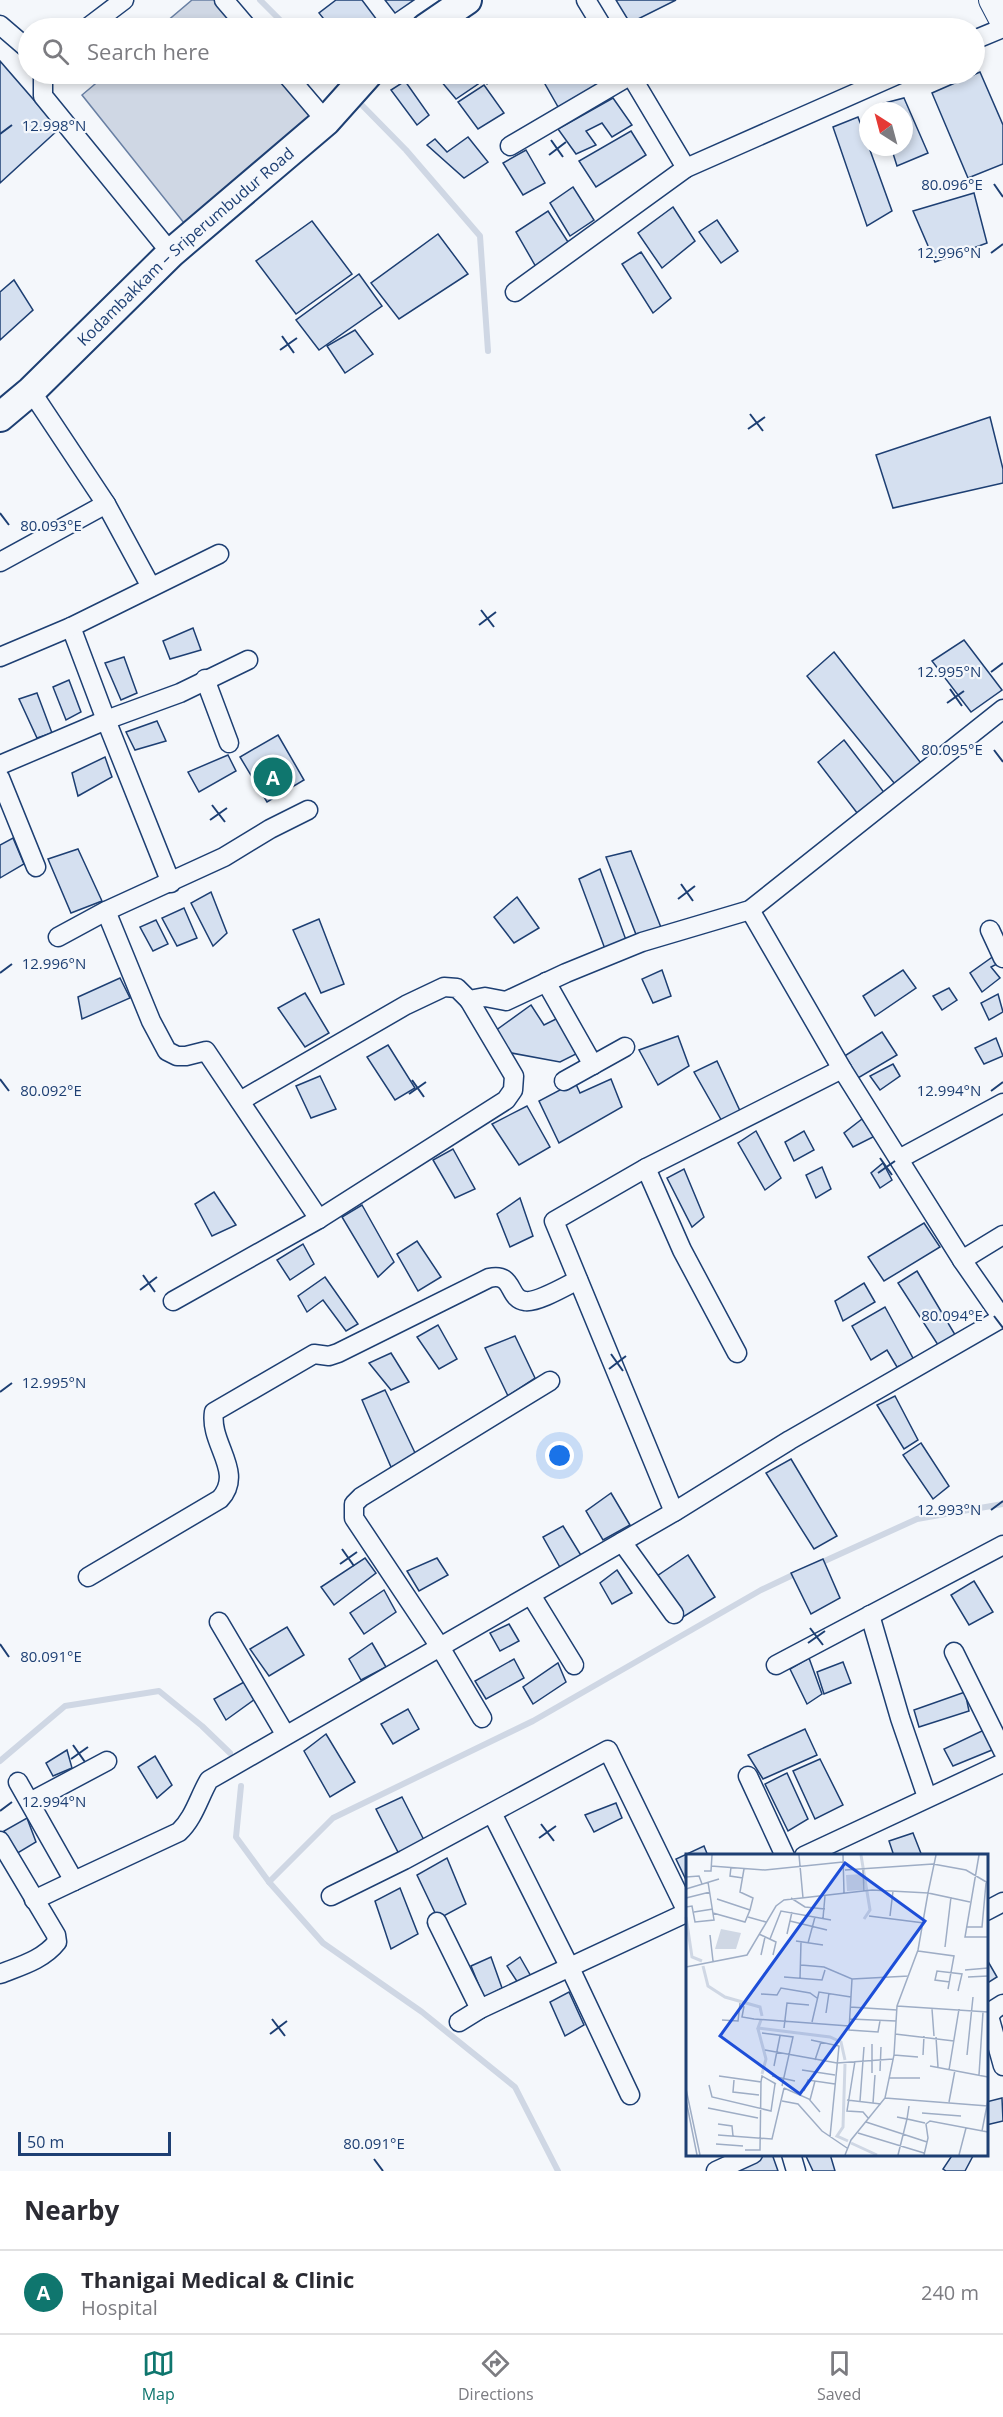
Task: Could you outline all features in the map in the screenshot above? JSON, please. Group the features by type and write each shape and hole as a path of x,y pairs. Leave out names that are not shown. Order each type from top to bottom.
{"main road":[{"path":"441,18 467,0"},
{"name":"Kodambakkam – Sriperumbudur Road","path":"0,417 31,390 171,253 326,121 359,84"}],"street":[{"path":"100,18 124,0"},
{"path":"224,0 239,18"},
{"path":"586,0 597,18"},
{"path":"992,0 1003,21"},
{"path":"0,25 18,40"},
{"path":"985,36 1003,28"},
{"path":"43,84 43,96 171,253"},
{"path":"295,84 326,121"},
{"path":"510,146 613,84"},
{"path":"636,84 686,168"},
{"path":"515,292 686,168 876,84"},
{"path":"31,390 106,504 151,586"},
{"path":"0,562 106,504"},
{"path":"0,657 71,627 219,554"},
{"path":"71,627 171,883"},
{"path":"0,765 106,720 180,693 248,660"},
{"path":"205,679 229,743"},
{"path":"469,1000 484,997 506,1001 642,942 750,910 1003,709"},
{"path":"0,778 36,867"},
{"path":"58,937 106,911 224,857 270,829 308,810"},
{"path":"34,1900 179,1832 190,1821 208,1780 674,1512 790,1440 1002,1318 962,1260 842,1069 750,910"},
{"path":"106,911 151,1022 167,1051 177,1056 206,1051 319,1219"},
{"path":"990,930 1003,958"},
{"path":"546,982 593,1065"},
{"path":"173,1301 319,1219 506,1100 513,1090 514,1076 469,1000 457,988 444,987 240,1101"},
{"path":"564,1081 625,1047"},
{"path":"674,1512 554,1221 646,1168 842,1069"},
{"path":"899,1159 1003,1103"},
{"path":"646,1168 682,1250 737,1353"},
{"path":"962,1260 1003,1234"},
{"path":"88,1577 220,1499 228,1490 229,1471 214,1431 214,1412 314,1354 329,1356 338,1353 489,1278 497,1276 505,1278 518,1298 524,1301 533,1300 578,1281"},
{"path":"482,1718 440,1647 354,1518 354,1504 361,1497 550,1381"},
{"path":"622,1542 674,1614"},
{"path":"776,1665 1003,1545"},
{"path":"531,1595 574,1665"},
{"path":"870,1615 900,1718 927,1797"},
{"path":"219,1622 285,1734"},
{"path":"954,1652 1003,1751"},
{"path":"331,1896 608,1750 686,1909"},
{"path":"30,1802 107,1761"},
{"path":"808,1854 1003,1763"},
{"path":"748,1776 784,1854"},
{"path":"18,1782 74,1881"},
{"path":"492,1813 570,1968 630,2095"},
{"path":"0,1841 56,1935 57,1942 44,1955 0,1974"},
{"path":"988,1910 1003,1902"},
{"path":"459,2022 480,2008 686,1914"},
{"path":"437,1922 480,2008"},
{"path":"1003,2004 989,2016 1003,2066"},
{"path":"716,2171 749,2156"},
{"path":"792,2156 796,2171"}],"shaded area":[{"path":"192,0 225,0 239,18 171,18"},
{"path":"95,84 290,84 315,114 184,223 82,95"}],"building":[{"path":"336,0 362,0 376,18 323,18 319,13"},
{"path":"385,0 414,0 395,13"},
{"path":"616,0 676,0 640,18 627,18"},
{"path":"0,61 59,129 0,183"},
{"path":"400,84 407,84 429,115 417,125 391,90"},
{"path":"443,84 478,84 456,99"},
{"path":"545,84 609,84 561,112"},
{"path":"953,84 985,84 1003,125 1003,164 968,178 932,93"},
{"path":"484,85 504,113 478,129 458,102"},
{"path":"613,98 632,125 612,137 602,123 586,131 596,145 576,154 558,129"},
{"path":"904,98 906,102 889,102"},
{"path":"858,117 859,156 872,156 892,211 867,226 833,127"},
{"path":"913,119 928,153 897,166 894,156 913,156"},
{"path":"631,131 646,155 596,187 579,161"},
{"path":"468,137 488,162 464,178 427,145 435,139 447,152"},
{"path":"526,150 545,183 523,195 503,163"},
{"path":"573,187 594,220 570,236 550,203"},
{"path":"974,193 987,243 935,262 913,211"},
{"path":"673,207 695,241 662,268 638,233"},
{"path":"548,211 570,245 536,267 516,232"},
{"path":"717,220 738,251 721,263 699,232"},
{"path":"312,221 352,274 296,314 256,261"},
{"path":"438,234 468,274 399,319 371,283"},
{"path":"641,252 671,298 653,313 622,264"},
{"path":"359,274 382,306 319,350 296,320"},
{"path":"14,280 33,310 0,340 0,292"},
{"path":"355,330 373,354 345,373 327,346"},
{"path":"990,417 1003,469 1003,483 893,508 876,455"},
{"path":"193,628 201,650 170,659 163,641"},
{"path":"964,640 1002,690 971,712 932,661"},
{"path":"834,652 924,767 899,789 807,676"},
{"path":"124,657 137,693 121,700 105,663"},
{"path":"69,680 81,712 66,720 53,687"},
{"path":"37,693 52,733 37,738 19,699"},
{"path":"157,721 166,741 135,750 126,732"},
{"path":"278,735 304,780 267,802 240,757"},
{"path":"844,740 889,799 861,818 818,762"},
{"path":"228,755 236,771 199,792 188,772"},
{"path":"105,757 112,777 78,796 72,773"},
{"path":"13,838 24,864 0,878 0,845"},
{"path":"78,849 102,901 71,913 48,859"},
{"path":"631,851 662,930 637,937 606,857"},
{"path":"600,869 626,940 605,949 579,879"},
{"path":"211,892 227,933 213,946 191,903"},
{"path":"517,897 539,928 514,943 494,917"},
{"path":"184,908 197,938 177,946 162,918"},
{"path":"319,919 344,984 321,993 293,930"},
{"path":"156,920 168,944 153,951 140,927"},
{"path":"998,953 1003,961 991,967 1000,978 982,992 970,973"},
{"path":"662,970 671,996 653,1003 642,979"},
{"path":"903,970 916,988 875,1016 863,996"},
{"path":"120,978 130,998 82,1019 78,997"},
{"path":"949,988 957,1000 942,1010 933,996"},
{"path":"305,993 329,1033 305,1047 278,1008"},
{"path":"998,994 1003,1012 989,1020 981,1003"},
{"path":"531,1005 544,1025 558,1018 578,1053 560,1062 506,1052 495,1031"},
{"path":"882,1032 897,1055 858,1078 843,1057"},
{"path":"678,1036 689,1066 658,1085 639,1050"},
{"path":"996,1038 1003,1056 984,1064 975,1048"},
{"path":"388,1045 415,1088 395,1100 367,1057"},
{"path":"717,1061 741,1113 723,1123 694,1072"},
{"path":"893,1064 900,1076 880,1090 870,1076"},
{"path":"320,1076 336,1109 311,1118 296,1086"},
{"path":"611,1079 622,1107 559,1143 539,1101 575,1082 580,1093"},
{"path":"527,1106 550,1147 519,1165 492,1124"},
{"path":"862,1119 875,1136 853,1147 844,1133"},
{"path":"756,1131 781,1178 765,1190 738,1143"},
{"path":"804,1131 814,1150 794,1161 785,1142"},
{"path":"453,1149 475,1189 455,1198 433,1160"},
{"path":"883,1163 892,1180 880,1188 871,1173"},
{"path":"822,1167 831,1189 816,1198 806,1175"},
{"path":"684,1169 704,1217 692,1227 667,1178"},
{"path":"214,1192 236,1225 212,1236 195,1204"},
{"path":"520,1198 533,1236 510,1247 497,1214"},
{"path":"362,1205 394,1262 378,1277 342,1217"},
{"path":"924,1223 940,1247 884,1281 868,1257"},
{"path":"417,1241 441,1277 418,1291 397,1254"},
{"path":"303,1244 314,1264 290,1280 277,1260"},
{"path":"917,1271 957,1338 940,1348 898,1283"},
{"path":"325,1277 358,1324 346,1331 323,1300 307,1312 298,1296"},
{"path":"864,1283 875,1302 843,1321 835,1301"},
{"path":"885,1307 914,1360 897,1367 887,1350 871,1360 852,1326"},
{"path":"438,1325 457,1359 439,1369 417,1337"},
{"path":"515,1336 535,1378 508,1396 485,1348"},
{"path":"391,1353 409,1382 391,1390 369,1363"},
{"path":"385,1390 417,1457 391,1467 362,1400"},
{"path":"895,1396 918,1440 904,1449 877,1405"},
{"path":"921,1443 949,1486 933,1499 903,1455"},
{"path":"791,1459 837,1536 814,1549 766,1473"},
{"path":"611,1493 630,1525 603,1540 586,1511"},
{"path":"563,1526 582,1557 561,1569 543,1537"},
{"path":"688,1555 715,1597 683,1617 657,1576"},
{"path":"365,1558 376,1573 334,1605 321,1587"},
{"path":"437,1558 448,1575 419,1591 407,1571"},
{"path":"823,1559 840,1598 811,1614 791,1573"},
{"path":"617,1570 632,1593 612,1604 600,1583"},
{"path":"974,1581 993,1612 969,1625 951,1595"},
{"path":"384,1590 396,1612 364,1634 350,1613"},
{"path":"509,1624 519,1641 500,1651 490,1633"},
{"path":"287,1627 304,1655 269,1676 250,1649"},
{"path":"372,1643 386,1667 361,1680 349,1659"},
{"path":"809,1658 822,1694 807,1704 790,1669"},
{"path":"514,1659 524,1678 486,1699 475,1681"},
{"path":"843,1662 851,1683 824,1694 817,1672"},
{"path":"558,1663 566,1682 533,1704 523,1687"},
{"path":"244,1682 255,1699 226,1720 214,1699"},
{"path":"965,1692 969,1711 919,1727 914,1710"},
{"path":"408,1709 419,1729 393,1744 381,1724"},
{"path":"805,1729 817,1755 763,1779 748,1755"},
{"path":"984,1730 992,1750 953,1766 944,1749"},
{"path":"326,1734 355,1782 330,1797 304,1751"},
{"path":"67,1750 72,1768 53,1776 46,1763"},
{"path":"155,1756 172,1785 157,1798 138,1767"},
{"path":"820,1759 843,1805 815,1819 793,1771"},
{"path":"787,1773 808,1819 788,1831 765,1784"},
{"path":"402,1797 427,1846 400,1856 376,1809"},
{"path":"616,1803 622,1818 594,1832 585,1815"},
{"path":"27,1818 36,1842 16,1854 4,1831"},
{"path":"913,1833 921,1854 893,1854 889,1841"},
{"path":"704,1846 707,1854 687,1854"},
{"path":"686,1854 686,1880 676,1859"},
{"path":"447,1858 466,1904 438,1919 417,1875"},
{"path":"400,1888 418,1934 391,1949 375,1901"},
{"path":"491,1957 502,1988 484,1998 471,1966"},
{"path":"520,1957 532,1978 520,1986 507,1966"},
{"path":"988,1961 997,1977 988,1983"},
{"path":"569,1992 584,2025 565,2036 550,2002"},
{"path":"1002,2098 1003,2121 988,2125 988,2102"},
{"path":"758,2156 773,2156 778,2171 734,2171"},
{"path":"806,2156 831,2156 835,2171 813,2171"},
{"path":"952,2156 973,2156 965,2171 943,2169"}],"waterway":[{"path":"260,0 278,18"},
{"path":"342,84 346,88"},
{"path":"355,98 406,150 480,236 488,351"},
{"path":"818,1564 917,1519 1003,1504"},
{"path":"241,1786 236,1837 269,1882 333,1818 533,1721 761,1590 797,1573"},
{"path":"0,1761 65,1706 159,1691 202,1726 230,1753"},
{"path":"269,1882 323,1943 422,2012 515,2087 558,2171"}],"place":[{"name":"Thanigai Medical & Clinic","path":"273,777"}]}
